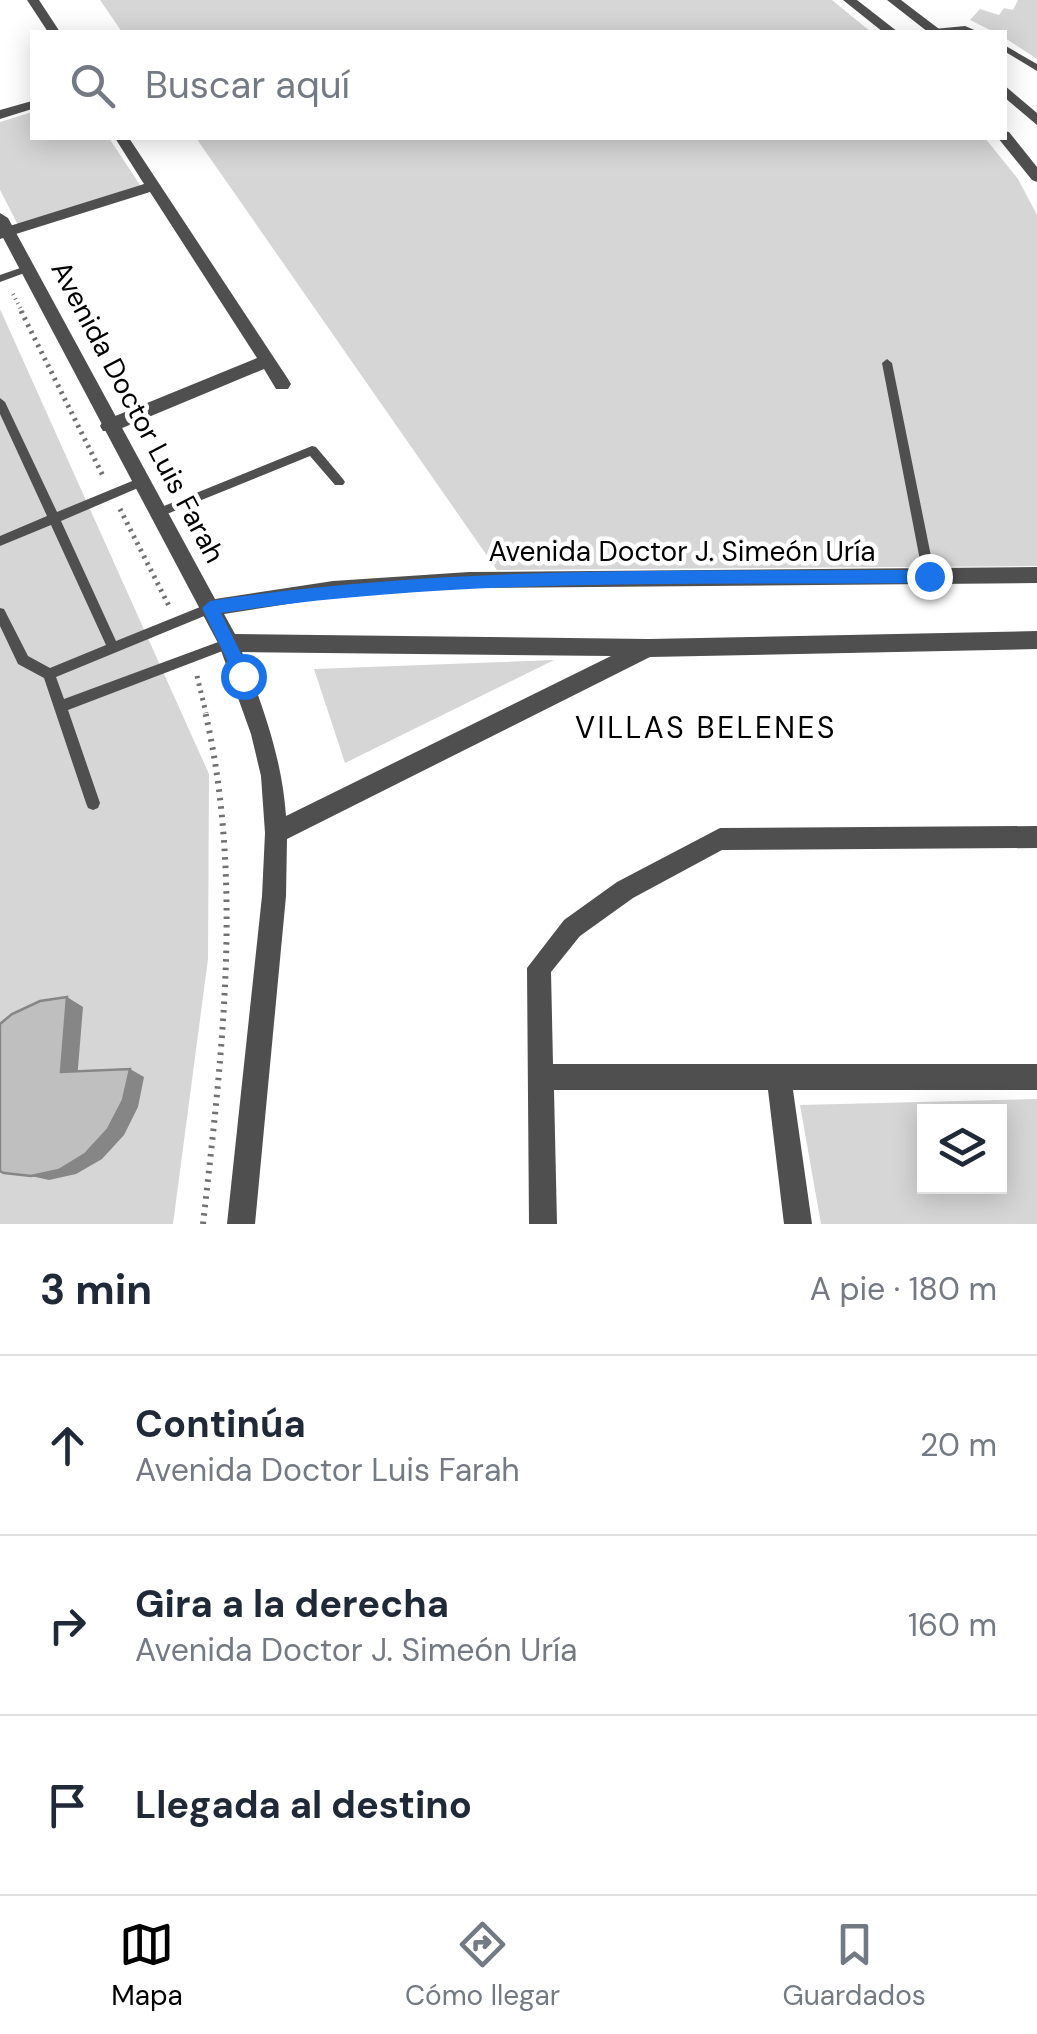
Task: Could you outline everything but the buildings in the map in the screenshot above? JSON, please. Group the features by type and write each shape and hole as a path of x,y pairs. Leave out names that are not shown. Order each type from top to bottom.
{"street":[{"path":"33,0 53,30"},
{"path":"849,0 888,30"},
{"path":"893,0 932,30"},
{"path":"1007,92 1037,121"},
{"path":"0,115 30,106"},
{"path":"1007,139 1037,177"},
{"path":"123,140 282,384"},
{"path":"2,228 154,186"},
{"name":"Avenida Doctor Luis Farah","path":"2,228 229,642 262,734 272,776 276,833 241,1224"},
{"path":"110,426 268,361"},
{"name":"Avenida Doctor J. Simeón Uría","path":"210,608 332,589 468,580 1037,576"},
{"path":"229,642 650,648 1037,640"},
{"path":"276,833 650,648"},
{"path":"544,1224 539,968 572,928 624,890 720,839 1037,837"},
{"path":"541,1077 1037,1078"},
{"path":"779,1080 798,1224"}],"lane":[{"path":"1007,49 1037,68"},
{"path":"2,278 26,269"},
{"path":"887,363 929,576"},
{"path":"1,407 112,647"},
{"path":"158,513 312,450 338,482"},
{"path":"0,541 141,482"},
{"path":"49,674 210,608"},
{"path":"0,613 23,660 49,674 93,803"},
{"path":"62,706 229,642"}],"path":[{"path":"2,278 176,621"},
{"path":"191,654 228,843 228,991 203,1224"}],"shaded area":[{"path":"100,0 832,0 869,30 121,30"},
{"path":"1018,0 1037,0 1037,59 1007,39 1007,30 990,30 970,20 980,9 999,15 1004,8 1013,10"},
{"path":"30,113 30,140 110,140 140,185 19,227 0,190 0,122"},
{"path":"197,140 987,140 1018,179 1037,215 1037,566 497,570"},
{"path":"0,309 209,774 208,959 173,1224 0,1224"},
{"path":"554,660 345,763 314,669"},
{"path":"1037,1099 1037,1224 821,1224 800,1105"}],"district":[{"name":"VILLAS BELENES","path":"706,727"}],"route":[{"path":"243,676 210,608 332,589 468,580 929,576"}]}
